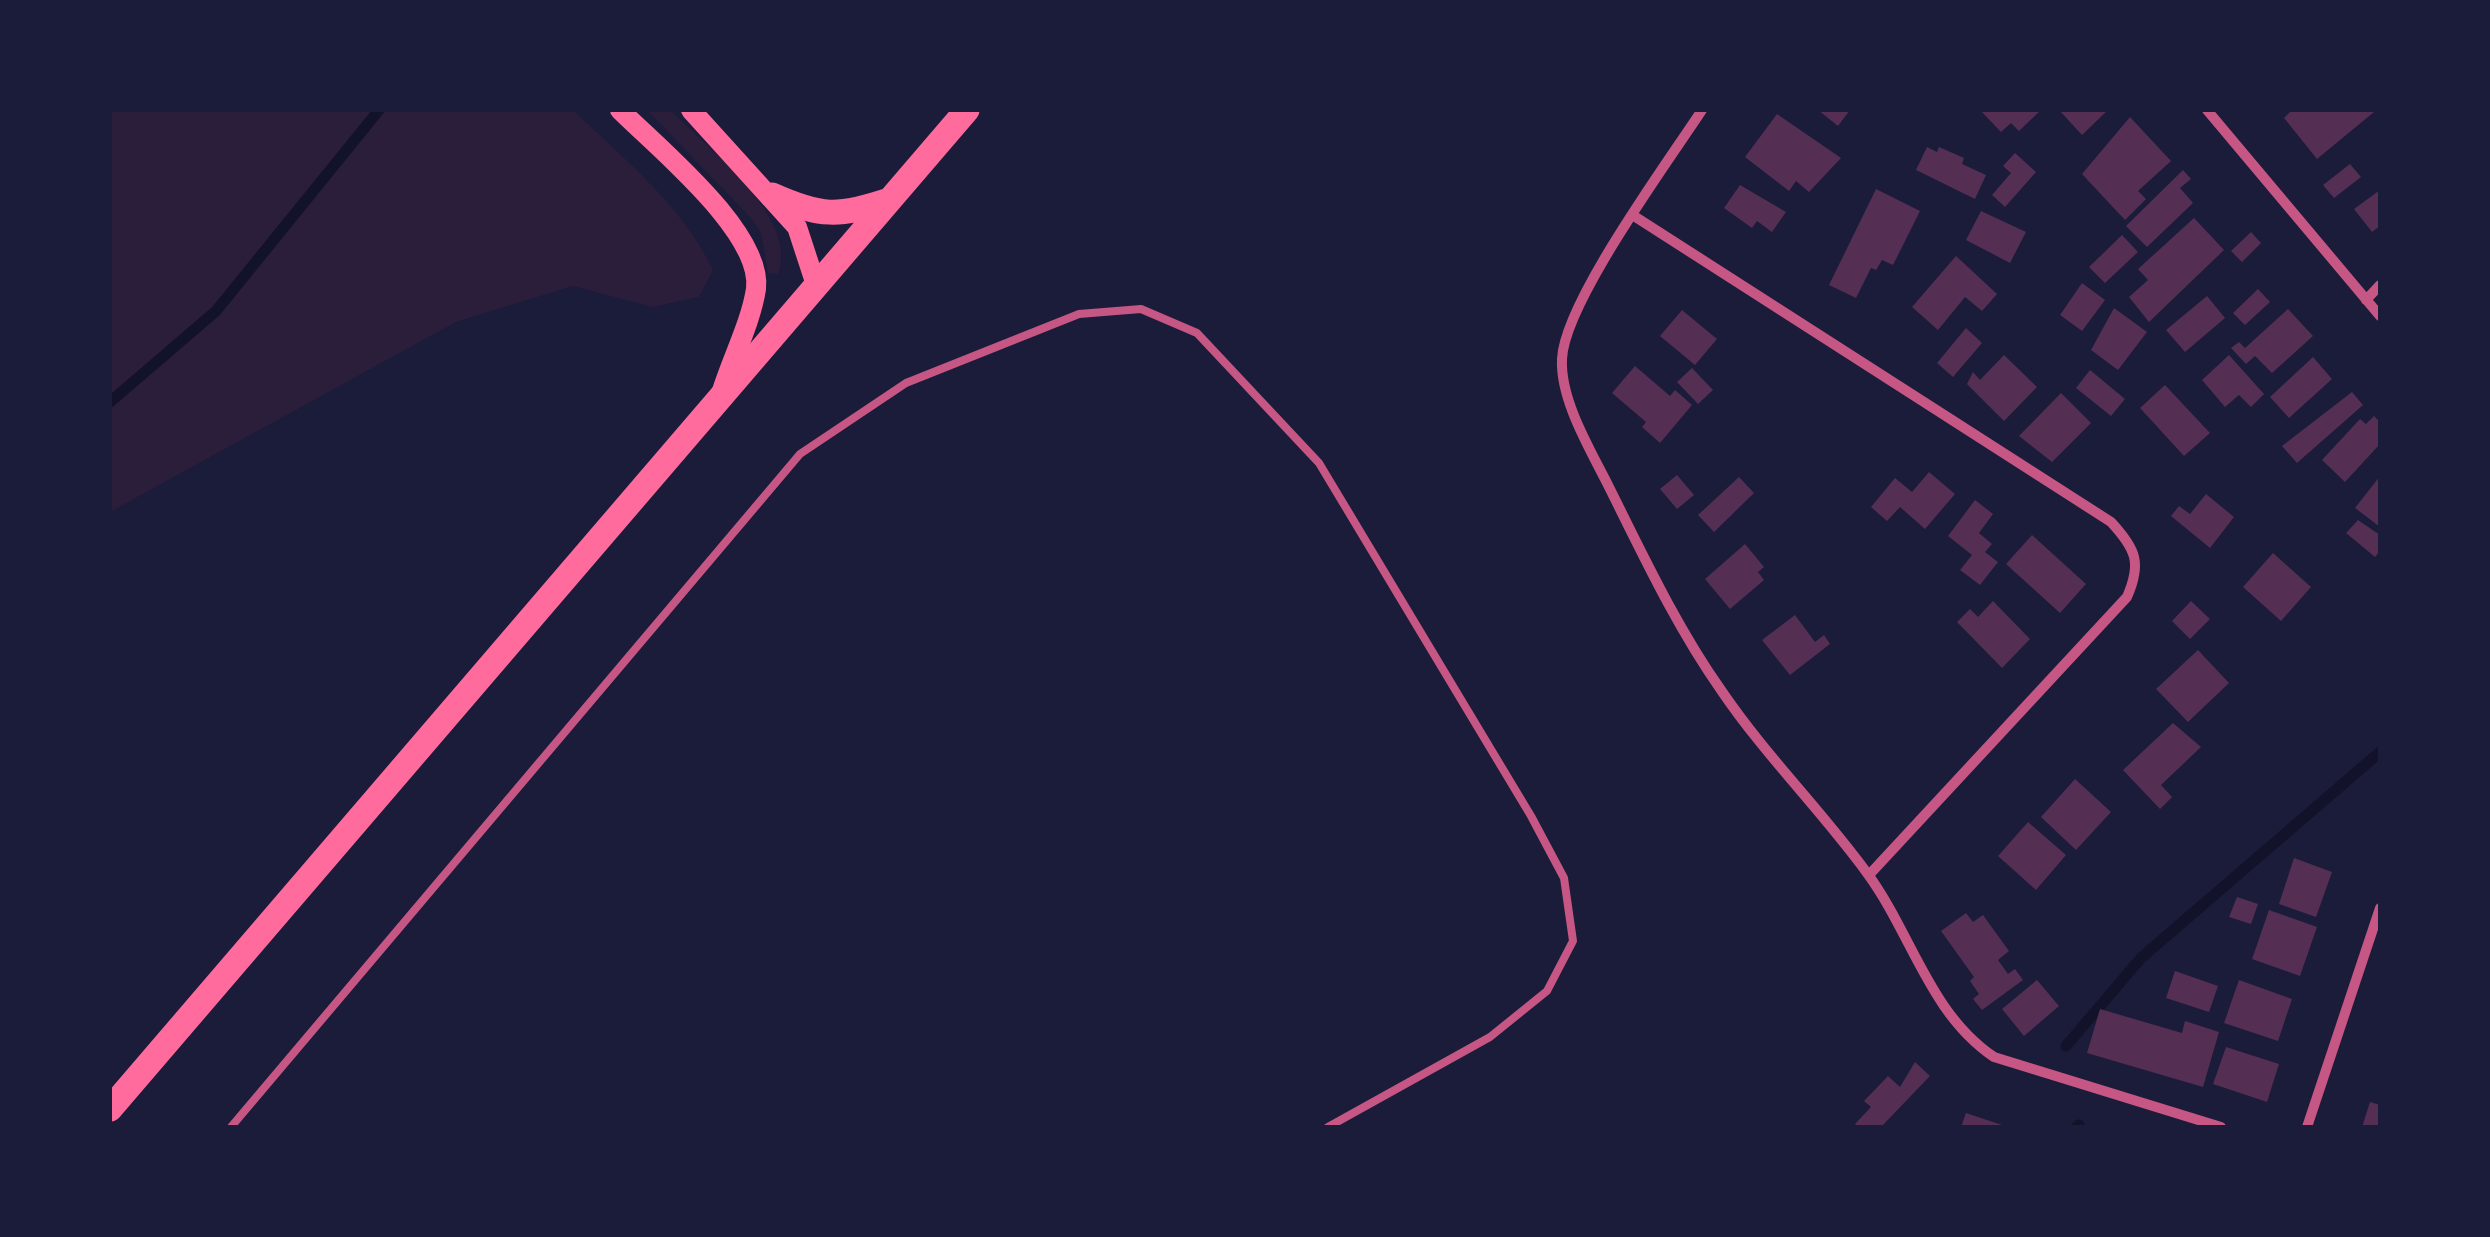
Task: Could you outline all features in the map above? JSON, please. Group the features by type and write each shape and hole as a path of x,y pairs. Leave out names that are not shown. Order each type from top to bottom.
{"main road":[{"path":"620,110 732,224 754,264 756,288 720,397"},
{"path":"691,110 797,227 816,284"},
{"path":"110,1109 967,110"},
{"path":"772,195 813,214 849,214 889,200"}],"street":[{"path":"1702,110 1576,308 1562,358 1568,396 1592,454 1673,614 1760,743 1869,874 1946,1012 1966,1039 1994,1057 2220,1127"},
{"path":"2207,110 2380,316"},
{"path":"1634,216 2110,522 2133,546 2139,569 2127,598 1869,874"},
{"path":"2366,300 2380,285"},
{"path":"2307,1127 2380,908"}],"lane":[{"path":"231,1127 800,454 906,382 1079,314 1141,308 1197,333 1319,463 1531,816 1564,878 1573,940 1547,991 1490,1037 1328,1127"}],"shaded area":[{"path":"110,110 573,110 669,204 713,270 699,297 652,307 573,286 456,322 110,512"},
{"path":"647,110 670,110 746,185 776,230 781,253 778,274 768,273 761,233 751,218"}],"building":[{"path":"1818,110 1850,110 1838,126"},
{"path":"1980,110 2041,110 2019,131 2011,123 2001,132"},
{"path":"2059,110 2108,110 2082,135"},
{"path":"2292,110 2374,112 2317,159 2284,118"},
{"path":"1777,114 1841,158 1809,192 1796,181 1789,191 1745,157"},
{"path":"2130,117 2171,161 2138,191 2146,199 2125,220 2082,174"},
{"path":"1927,147 1937,152 1939,147 1964,158 1962,164 1986,175 1975,199 1916,170"},
{"path":"2015,153 2036,172 2005,207 1992,195 2011,173 2003,166"},
{"path":"2350,164 2361,177 2334,198 2323,185"},
{"path":"2183,170 2191,179 2180,188 2193,203 2147,247 2126,226"},
{"path":"1740,185 1786,212 1772,232 1757,221 1752,228 1724,208"},
{"path":"1876,189 1920,211 1893,265 1882,260 1876,270 1871,268 1856,298 1829,285"},
{"path":"2380,190 2380,226 2372,232 2354,209"},
{"path":"1981,211 2026,232 2010,263 1966,240"},
{"path":"2194,218 2224,250 2149,322 2129,297 2148,280 2138,269"},
{"path":"2251,232 2261,243 2242,262 2231,251"},
{"path":"2122,235 2138,252 2105,283 2089,267"},
{"path":"1956,256 1997,294 1982,311 1965,297 1938,330 1912,307"},
{"path":"2082,283 2105,300 2082,331 2060,315"},
{"path":"2258,289 2270,302 2245,325 2233,313"},
{"path":"2207,296 2225,318 2185,352 2166,330"},
{"path":"2114,308 2147,332 2118,370 2091,350"},
{"path":"2288,309 2313,336 2272,373 2255,356 2246,364 2231,348 2239,342 2245,348"},
{"path":"1682,310 1717,339 1695,365 1660,336"},
{"path":"1966,328 1982,343 1953,377 1937,363"},
{"path":"2004,355 2037,387 2004,421 1967,384 1973,372 1980,380"},
{"path":"2229,355 2264,394 2251,407 2239,395 2225,407 2202,380"},
{"path":"2313,357 2332,379 2289,418 2270,397"},
{"path":"1635,366 1670,396 1675,390 1692,405 1660,443 1642,427 1646,422 1612,393"},
{"path":"1692,368 1713,390 1698,404 1677,382"},
{"path":"2090,370 2125,399 2111,416 2076,388"},
{"path":"2165,385 2210,433 2184,456 2140,408"},
{"path":"2352,392 2363,405 2297,463 2282,446"},
{"path":"2061,393 2091,423 2052,462 2019,436"},
{"path":"2374,416 2380,422 2380,444 2345,482 2322,460 2360,419 2366,424"},
{"path":"1929,472 1955,494 1925,529 1900,507 1887,521 1871,507 1895,478 1912,492"},
{"path":"1677,475 1694,495 1677,509 1660,489"},
{"path":"2380,476 2380,527 2355,508"},
{"path":"1739,477 1754,493 1714,532 1698,515"},
{"path":"2206,494 2234,517 2210,548 2171,516 2179,506 2190,514"},
{"path":"1975,500 1993,514 1979,533 1992,544 1985,552 1998,562 1980,585 1960,570 1972,555 1948,536"},
{"path":"2358,520 2380,535 2380,551 2375,557 2346,533"},
{"path":"2032,535 2086,584 2060,613 2006,564"},
{"path":"1745,544 1764,567 1758,572 1764,580 1730,609 1705,579"},
{"path":"2273,553 2311,587 2281,621 2243,587"},
{"path":"1993,601 2030,639 2002,668 1957,622 1970,609 1978,617"},
{"path":"2191,601 2210,619 2190,639 2172,621"},
{"path":"1795,615 1815,642 1824,635 1830,644 1790,675 1762,640"},
{"path":"2198,650 2229,683 2188,722 2156,689"},
{"path":"2173,723 2201,747 2161,785 2172,797 2160,809 2123,770"},
{"path":"2075,779 2111,812 2076,850 2041,817"},
{"path":"2028,822 2066,855 2036,890 1998,856"},
{"path":"2294,858 2332,872 2316,917 2279,904"},
{"path":"2237,897 2258,904 2251,924 2229,917"},
{"path":"2269,910 2317,927 2300,976 2252,959"},
{"path":"1966,913 1973,922 1983,915 2009,951 1998,960 2008,974 2015,969 2023,980 1982,1010 1973,999 1979,994 1970,981 1974,977 1941,931"},
{"path":"2175,971 2218,986 2209,1012 2166,998"},
{"path":"2037,980 2059,1006 2024,1036 2002,1009"},
{"path":"2239,980 2292,999 2278,1041 2224,1023"},
{"path":"2100,1009 2182,1033 2185,1021 2219,1032 2203,1087 2087,1053"},
{"path":"2226,1047 2279,1064 2267,1102 2213,1084"},
{"path":"1915,1062 1930,1076 1881,1127 1858,1127 1855,1124 1871,1107 1864,1101 1888,1076 1900,1087"},
{"path":"2370,1102 2380,1105 2380,1127 2362,1127"},
{"path":"1966,1113 2005,1126 2005,1127 1961,1127"}],"waterway":[{"path":"110,402 216,311 379,110"},
{"path":"2066,1046 2141,958 2380,752"}]}
